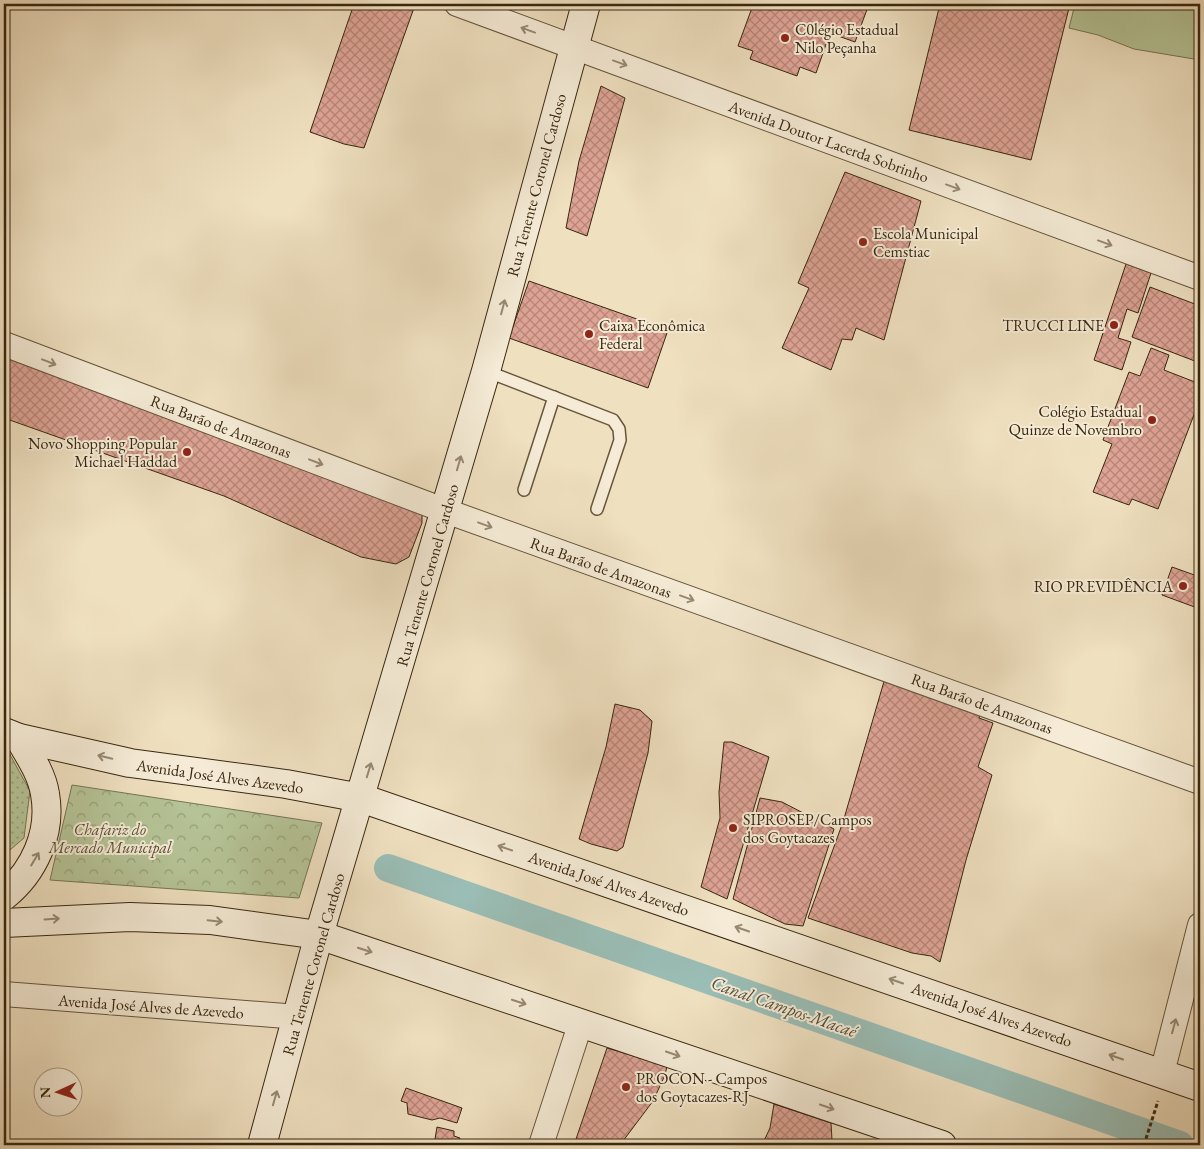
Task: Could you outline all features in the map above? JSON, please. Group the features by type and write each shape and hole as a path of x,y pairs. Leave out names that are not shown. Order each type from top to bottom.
{"main road":[{"name":"Rua Tenente Coronel Cardoso","path":"262,1145 319,935 486,371 586,4"},
{"name":"Avenida José Alves Azevedo","path":"11,735 130,763 286,784 361,798 1200,1086"},
{"path":"4,896 21,883 39,852 46,824 45,794 37,770 11,735"},
{"path":"4,923 65,919 156,918 210,920 319,935 942,1145"}],"street":[{"name":"Avenida Doutor Lacerda Sobrinho","path":"457,4 1200,278"},
{"name":"Rua Barão de Amazonas","path":"4,344 446,511 1200,782"},
{"path":"1162,1073 1200,926"},
{"name":"Avenida José Alves de Azevedo","path":"4,994 298,1017"},
{"path":"541,1145 581,1022"}],"lane":[{"path":"486,371 613,420 620,429 620,440 597,509"},
{"path":"524,490 554,397"}],"path":[{"path":"1144,1145 1157,1108"}],"green space":[{"path":"1075,4 1200,4 1200,60 1134,49 1098,35 1069,28"},
{"path":"4,749 8,751 30,791 24,838 4,855"},
{"name":"Chafariz do Mercado Municipal","path":"72,785 322,823 299,898 50,880"}],"building":[{"path":"354,4 415,5 364,148 344,144 310,132"},
{"name":"C0légio Estadual Nilo Peçanha","path":"749,4 869,4 855,42 830,33 816,73 800,67 797,76 750,59 753,51 738,46 753,5"},
{"path":"940,4 1070,4 1031,160 909,130"},
{"path":"601,86 625,98 587,236 566,228 579,161"},
{"name":"Escola Municipal Cemstiac","path":"845,172 921,201 884,340 856,328 852,340 842,339 831,370 782,348 809,288 798,283"},
{"name":"TRUCCI LINE","path":"1126,264 1151,273 1138,313 1127,309 1118,338 1131,342 1122,370 1094,360"},
{"name":"Caixa Econômica Federal","path":"529,281 668,330 648,388 509,338"},
{"path":"1150,287 1200,306 1200,363 1132,337"},
{"name":"Colégio Estadual Quinze de Novembro","path":"1151,348 1169,355 1164,370 1200,384 1200,399 1158,509 1132,499 1129,505 1093,492 1112,444 1103,440 1129,372 1140,376"},
{"name":"Novo Shopping Popular Michael Haddad","path":"4,351 422,510 422,523 409,557 396,564 361,557 224,496 4,418"},
{"name":"RIO PREVIDÊNCIA","path":"1172,567 1200,577 1200,609 1162,595"},
{"path":"885,678 981,710 979,718 993,723 978,767 992,775 966,860 940,962 931,956 912,953 808,918 843,822"},
{"path":"615,704 640,710 652,721 648,753 623,847 617,851 579,839 606,747"},
{"name":"SIPROSEP/Campos dos Goytacazes","path":"724,742 732,742 769,757 727,899 701,887 720,818 719,792"},
{"path":"760,798 782,802 834,829 803,926 785,924 733,899"},
{"name":"PROCON - Campos dos Goytacazes-RJ","path":"607,1048 667,1066 665,1075 653,1101 620,1145 574,1145"},
{"path":"406,1088 462,1108 457,1123 440,1118 432,1120 408,1114 407,1103 401,1101"},
{"path":"774,1104 831,1123 832,1140 828,1145 762,1145 770,1128"},
{"path":"437,1127 454,1131 454,1136 460,1138 457,1145 434,1145"}],"waterway":[{"name":"Canal Campos-Macaé","path":"388,868 1180,1145"}],"place":[{"name":"C0légio Estadual Nilo Peçanha","path":"785,38"},
{"name":"Escola Municipal Cemstiac","path":"863,242"},
{"name":"TRUCCI LINE","path":"1114,325"},
{"name":"Caixa Econômica Federal","path":"589,334"},
{"name":"Colégio Estadual Quinze de Novembro","path":"1152,420"},
{"name":"Novo Shopping Popular Michael Haddad","path":"187,452"},
{"name":"RIO PREVIDÊNCIA","path":"1183,586"},
{"name":"SIPROSEP/Campos dos Goytacazes","path":"733,828"},
{"name":"PROCON - Campos dos Goytacazes-RJ","path":"626,1087"}]}
